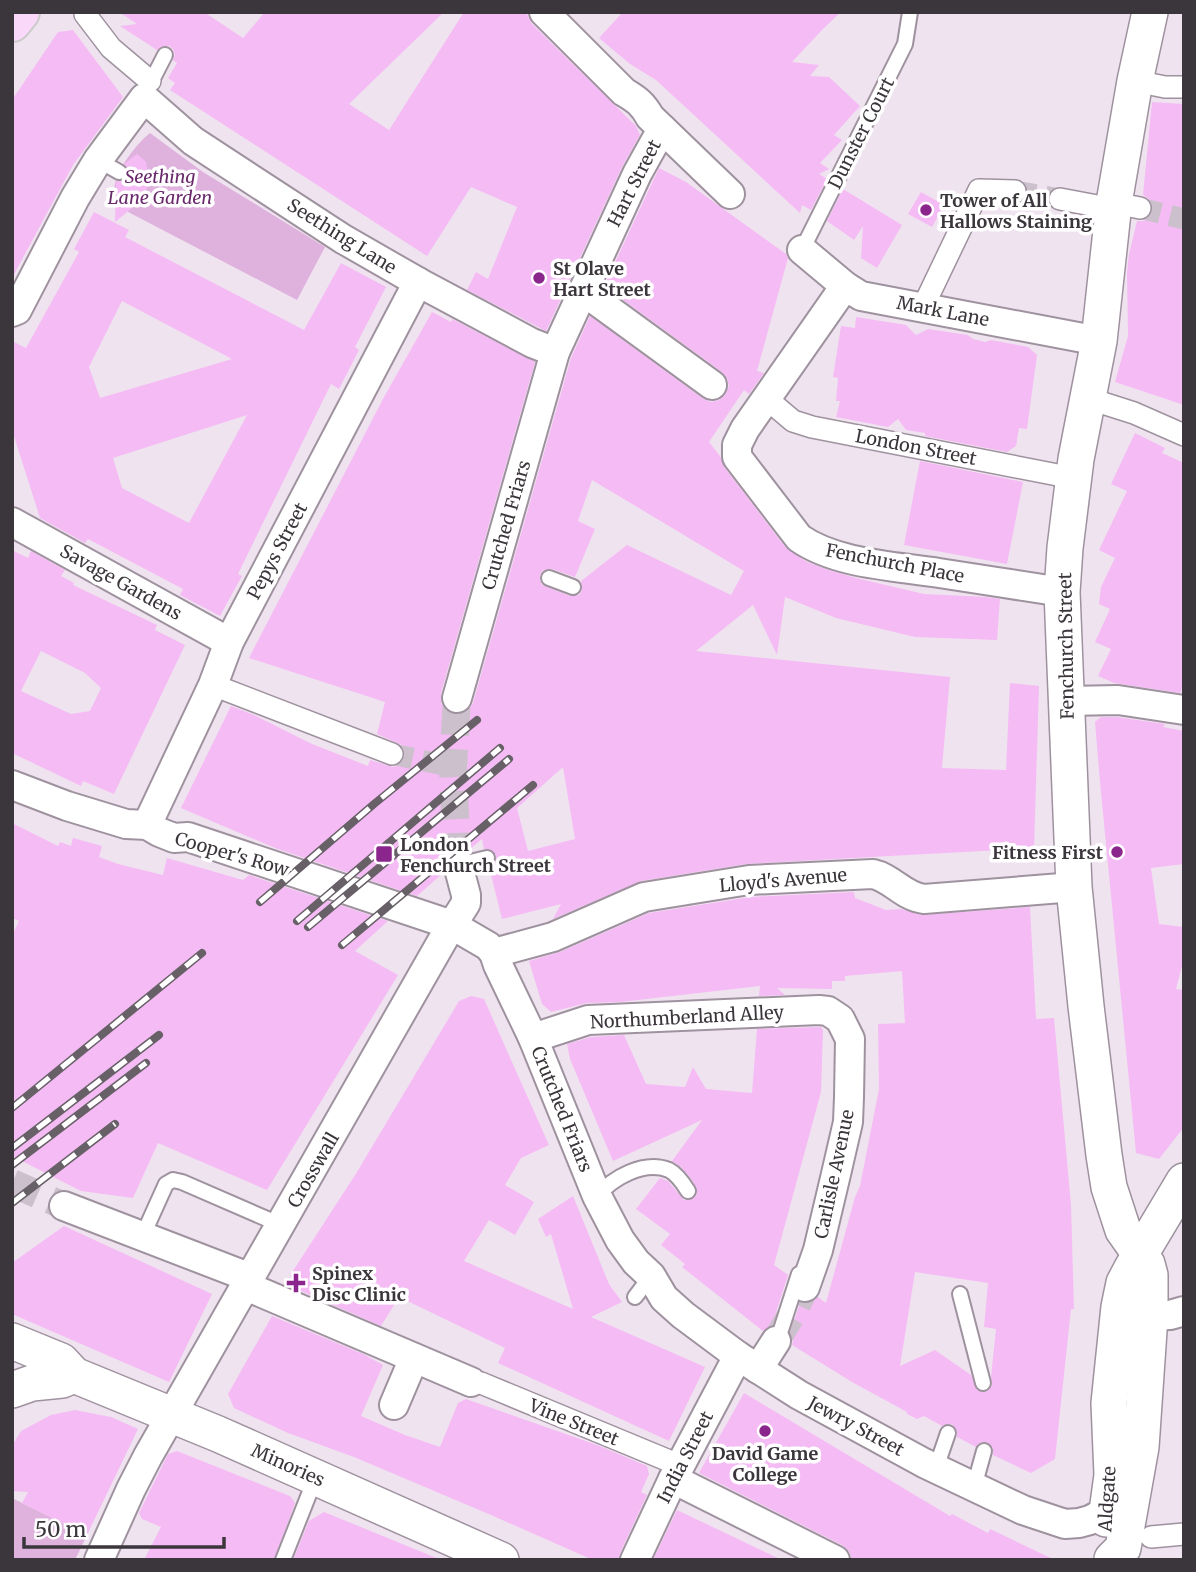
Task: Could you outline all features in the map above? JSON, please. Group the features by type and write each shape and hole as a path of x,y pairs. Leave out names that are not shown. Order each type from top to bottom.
{"main road":[{"path":"12,22 20,12"}],"street":[{"path":"544,12 624,92 643,105 650,117 721,193"},
{"name":"Fenchurch Street","path":"1113,1200 1104,1155 1074,887 1062,593 1079,438 1100,341 1122,207 1135,81 1150,12"},
{"name":"Seething Lane","path":"85,14 111,48 193,141 343,239 532,343 555,352"},
{"path":"1135,81 1165,87 1184,87"},
{"path":"12,312 17,310 75,198 108,166 147,90"},
{"name":"Hart Street","path":"555,352 637,174 662,129"},
{"path":"923,307 979,190 1016,191"},
{"path":"1060,199 1122,207"},
{"name":"Mark Lane","path":"802,250 861,296 1100,341"},
{"name":"Pepys Street","path":"147,825 213,685 229,642 418,282"},
{"path":"762,406 845,286"},
{"path":"583,291 712,385"},
{"name":"Crutched Friars","path":"457,698 501,560 555,352"},
{"path":"1087,398 1134,413 1184,435"},
{"name":"London Street","path":"762,406 811,427 1073,478"},
{"name":"Fenchurch Place","path":"762,406 737,445 737,457 799,538 811,546 828,553 868,562 1062,593"},
{"name":"Savage Gardens","path":"12,522 229,642"},
{"path":"213,685 392,754"},
{"path":"1067,701 1118,700 1184,710"},
{"name":"Cooper's Row","path":"12,785 126,824 147,825 174,838 188,837 452,925 480,940 495,953"},
{"path":"452,925 466,904 457,864"},
{"name":"Lloyd's Avenue","path":"495,953 553,937 644,897 749,880 873,874 881,876 914,898 923,899 1074,887"},
{"name":"Crosswall","path":"99,1560 138,1475 452,925"},
{"name":"Crutched Friars","path":"495,953 498,965 533,1038 597,1196 641,1278"},
{"name":"Northumberland Alley","path":"533,1038 588,1020 819,1010 828,1011 840,1019"},
{"name":"Carlisle Avenue","path":"805,1287 818,1250 848,1122 850,1039 840,1019"},
{"path":"1140,1255 1184,1181"},
{"name":"Aldgate","path":"1113,1200 1123,1230 1147,1264 1167,1314 1124,1548 1112,1560 1104,1544 1112,1475 1109,1403 1124,1283 1140,1255"},
{"name":"Vine Street","path":"64,1206 143,1235 670,1470 835,1560"},
{"name":"Jewry Street","path":"641,1278 683,1315 748,1363 799,1395 936,1468 1023,1510 1065,1524 1090,1520 1107,1511"},
{"path":"748,1363 777,1339"},
{"name":"Minories","path":"12,1341 61,1361 74,1375 172,1415 501,1560"},
{"path":"394,1405 414,1357"},
{"name":"India Street","path":"635,1560 670,1470 748,1363"},
{"path":"12,1390 32,1383 62,1380 74,1375"},
{"path":"1151,1537 1184,1534"}],"lane":[{"name":"Dunster Court","path":"802,250 905,44 910,12"},
{"path":"147,90 165,55"},
{"path":"550,578 573,587"},
{"path":"457,864 487,858"},
{"path":"777,1339 848,1122"},
{"path":"597,1196 619,1178 631,1172 655,1167 670,1171 688,1191"},
{"path":"143,1235 166,1184 173,1180 281,1225"},
{"path":"960,1293 978,1375"},
{"path":"936,1468 948,1433"},
{"path":"974,1487 984,1451"},
{"path":"283,1560 316,1478"}],"green space":[{"name":"Seething Lane Garden","path":"150,133 203,172 325,247 297,300 130,213 117,201 114,193 118,174 137,146"},
{"path":"12,1498 87,1535 75,1560 12,1560"}],"building":[{"path":"119,12 204,12 243,38 265,12 444,12 349,104 389,130 464,12 526,12 532,24 636,126 640,135 622,167 546,331 467,290 476,272 488,279 517,207 471,187 427,256 170,90 175,83 168,78 177,63 173,60 173,49 164,46 157,50 120,26 137,24"},
{"path":"623,12 841,12 792,62 819,65 810,76 829,77 860,106 834,135 842,140 820,163 829,169 819,174 827,179 811,210 802,205 800,213 656,80 630,64 599,38"},
{"path":"73,30 123,97 73,165 12,278 12,100 58,32"},
{"path":"1152,102 1184,104 1184,405 1115,382 1128,336 1129,254 1137,221 1144,221 1153,210 1152,203 1143,195"},
{"path":"137,154 146,162 149,177 146,191 137,204 115,222 116,181 123,181 127,177 129,171 124,164"},
{"path":"659,168 686,182 786,254 788,258 757,371 764,373 749,394 744,390 709,442 720,456 724,467 786,548 807,562 856,578 924,594 1000,599 997,640 915,637 836,618 785,597 777,655 753,605 696,651 950,677 942,768 1006,770 1010,683 1039,686 1034,848 746,864 641,881 553,919 561,904 502,919 489,867 496,861 496,855 490,849 484,849 482,839 469,850 461,845 446,849 441,857 443,873 417,896 275,848 181,808 231,706 312,744 368,766 370,760 393,767 400,765 404,759 405,751 402,745 377,734 385,702 249,658 384,397 432,312 451,322 452,319 535,362 441,693 441,703 452,714 462,714 473,703 571,358 590,316 702,398 711,402 725,395 729,386 722,372 604,286","holes":["592,480 744,571 731,595 627,545 581,581 582,590 579,595 570,596 542,585 540,575 547,569 575,577 595,529 578,521","563,767 575,839 528,851 517,808"]},
{"path":"843,189 902,225 877,268 861,258 863,226 854,240 827,221"},
{"name":"Tower of All Hallows Staining","path":"921,192 944,205 932,227 908,214"},
{"path":"94,212 129,230 125,237 304,330 341,263 386,287 355,347 359,350 339,389 331,384 238,574 242,576 220,616 180,595 183,589 88,539 85,543 40,518 12,430 12,341 26,348 79,252 74,249","holes":["122,301 232,359 100,398 89,367","247,415 189,523 122,488 113,458"]},
{"path":"856,317 906,325 916,335 928,329 968,335 985,342 991,340 1028,347 1037,355 1027,429 1019,428 1016,446 1007,452 925,436 925,433 906,430 898,419 888,427 836,417 840,401 836,401 838,378 833,377 841,326 855,328"},
{"path":"1135,433 1165,448 1162,453 1184,463 1184,684 1180,693 1114,683 1098,676 1111,649 1095,642 1110,609 1099,604 1101,587 1115,558 1099,550 1127,491 1111,484"},
{"path":"920,461 1023,482 1007,564 904,545"},
{"path":"12,550 28,558 31,551 65,570 61,576 74,583 73,585 157,625 155,630 185,645 114,794 83,781 81,786 12,753","holes":["41,651 85,673 101,688 90,711 71,714 21,691"]},
{"path":"1101,717 1165,724 1163,727 1184,731 1184,864 1151,868 1159,924 1184,927 1184,958 1176,989 1184,990 1184,1127 1159,1159 1136,1153 1095,722"},
{"path":"12,823 58,846 60,842 71,846 73,838 102,846 99,857 118,864 163,875 167,858 243,880 249,875 388,921 355,951 398,975 267,1190 158,1143 133,1198 81,1191 12,1156 12,936 19,921 12,918"},
{"path":"854,892 855,898 886,910 901,909 921,915 1030,907 1036,1019 1054,1018 1071,1205 1074,1309 1071,1309 1055,1459 1031,1473 993,1455 993,1448 987,1442 981,1442 976,1447 957,1437 957,1431 952,1424 942,1426 924,1416 917,1419 792,1345 790,1333 800,1303 809,1303 818,1297 826,1303 860,1186 879,1089 878,1024 905,1023 902,971 845,976 845,981 832,981 832,989 777,988 785,995 759,996 760,986 620,1002 587,1003 551,1012 542,1004 529,961 560,952 649,913 751,897","holes":["915,1272 988,1283 984,1327 996,1329 992,1385 989,1390 977,1390 971,1375 935,1350 900,1366"]},
{"path":"471,996 484,999 549,1145 521,1158 505,1185 534,1202 515,1235 489,1220 464,1261 573,1309 551,1234 546,1237 538,1219 573,1196 609,1284 622,1302 591,1317 705,1367 669,1441 498,1363 505,1348 399,1297 381,1326 290,1284 291,1274 357,1172 459,1001"},
{"path":"821,1027 821,1092 774,1265 788,1275 772,1325 763,1331 682,1267 685,1264 661,1245 670,1234 636,1209 660,1178 668,1181 684,1200 696,1196 697,1190 692,1180 672,1161 702,1120 613,1161 570,1059 567,1044 591,1037 624,1035 646,1084 685,1087 693,1067 706,1089 752,1093 757,1029"},
{"path":"64,1226 212,1294 169,1382 12,1314 12,1263"},
{"path":"272,1316 383,1365 361,1416 405,1435 440,1447 458,1403 466,1399 597,1445 647,1466 649,1474 641,1492 647,1495 619,1560 593,1560 234,1408 228,1394"},
{"name":"David Game College","path":"744,1393 950,1516 952,1514 988,1533 990,1529 1055,1560 852,1560 849,1551 842,1545 699,1473"},
{"path":"75,1410 111,1417 138,1429 87,1535 22,1503 28,1492 12,1491 12,1446 21,1431 51,1415"},
{"path":"177,1451 290,1496 295,1503 274,1560 144,1560 161,1527 142,1519 139,1513 168,1454"},
{"path":"677,1510 782,1560 653,1560"},
{"path":"324,1512 439,1560 293,1560 309,1521"}],"tunnel":[{"path":"1015,191 1060,199"},
{"path":"1140,208 1184,219"},
{"path":"457,698 453,767 457,861"},
{"path":"392,754 453,767"},
{"path":"12,1183 64,1206"},
{"path":"776,1341 805,1287"}],"railway":[{"path":"260,902 477,720"},
{"path":"297,921 500,748"},
{"path":"308,927 509,759"},
{"path":"342,945 533,785"},
{"path":"12,1108 202,953"},
{"path":"12,1148 159,1035"},
{"path":"12,1165 146,1063"},
{"path":"12,1203 115,1124"}],"place":[{"name":"Tower of All Hallows Staining","path":"926,210"},
{"name":"St Olave Hart Street","path":"539,278"},
{"name":"Fitness First","path":"1117,852"},
{"name":"London Fenchurch Street","path":"384,854"},
{"name":"Spinex Disc Clinic","path":"296,1283"},
{"name":"David Game College","path":"765,1431"}]}
